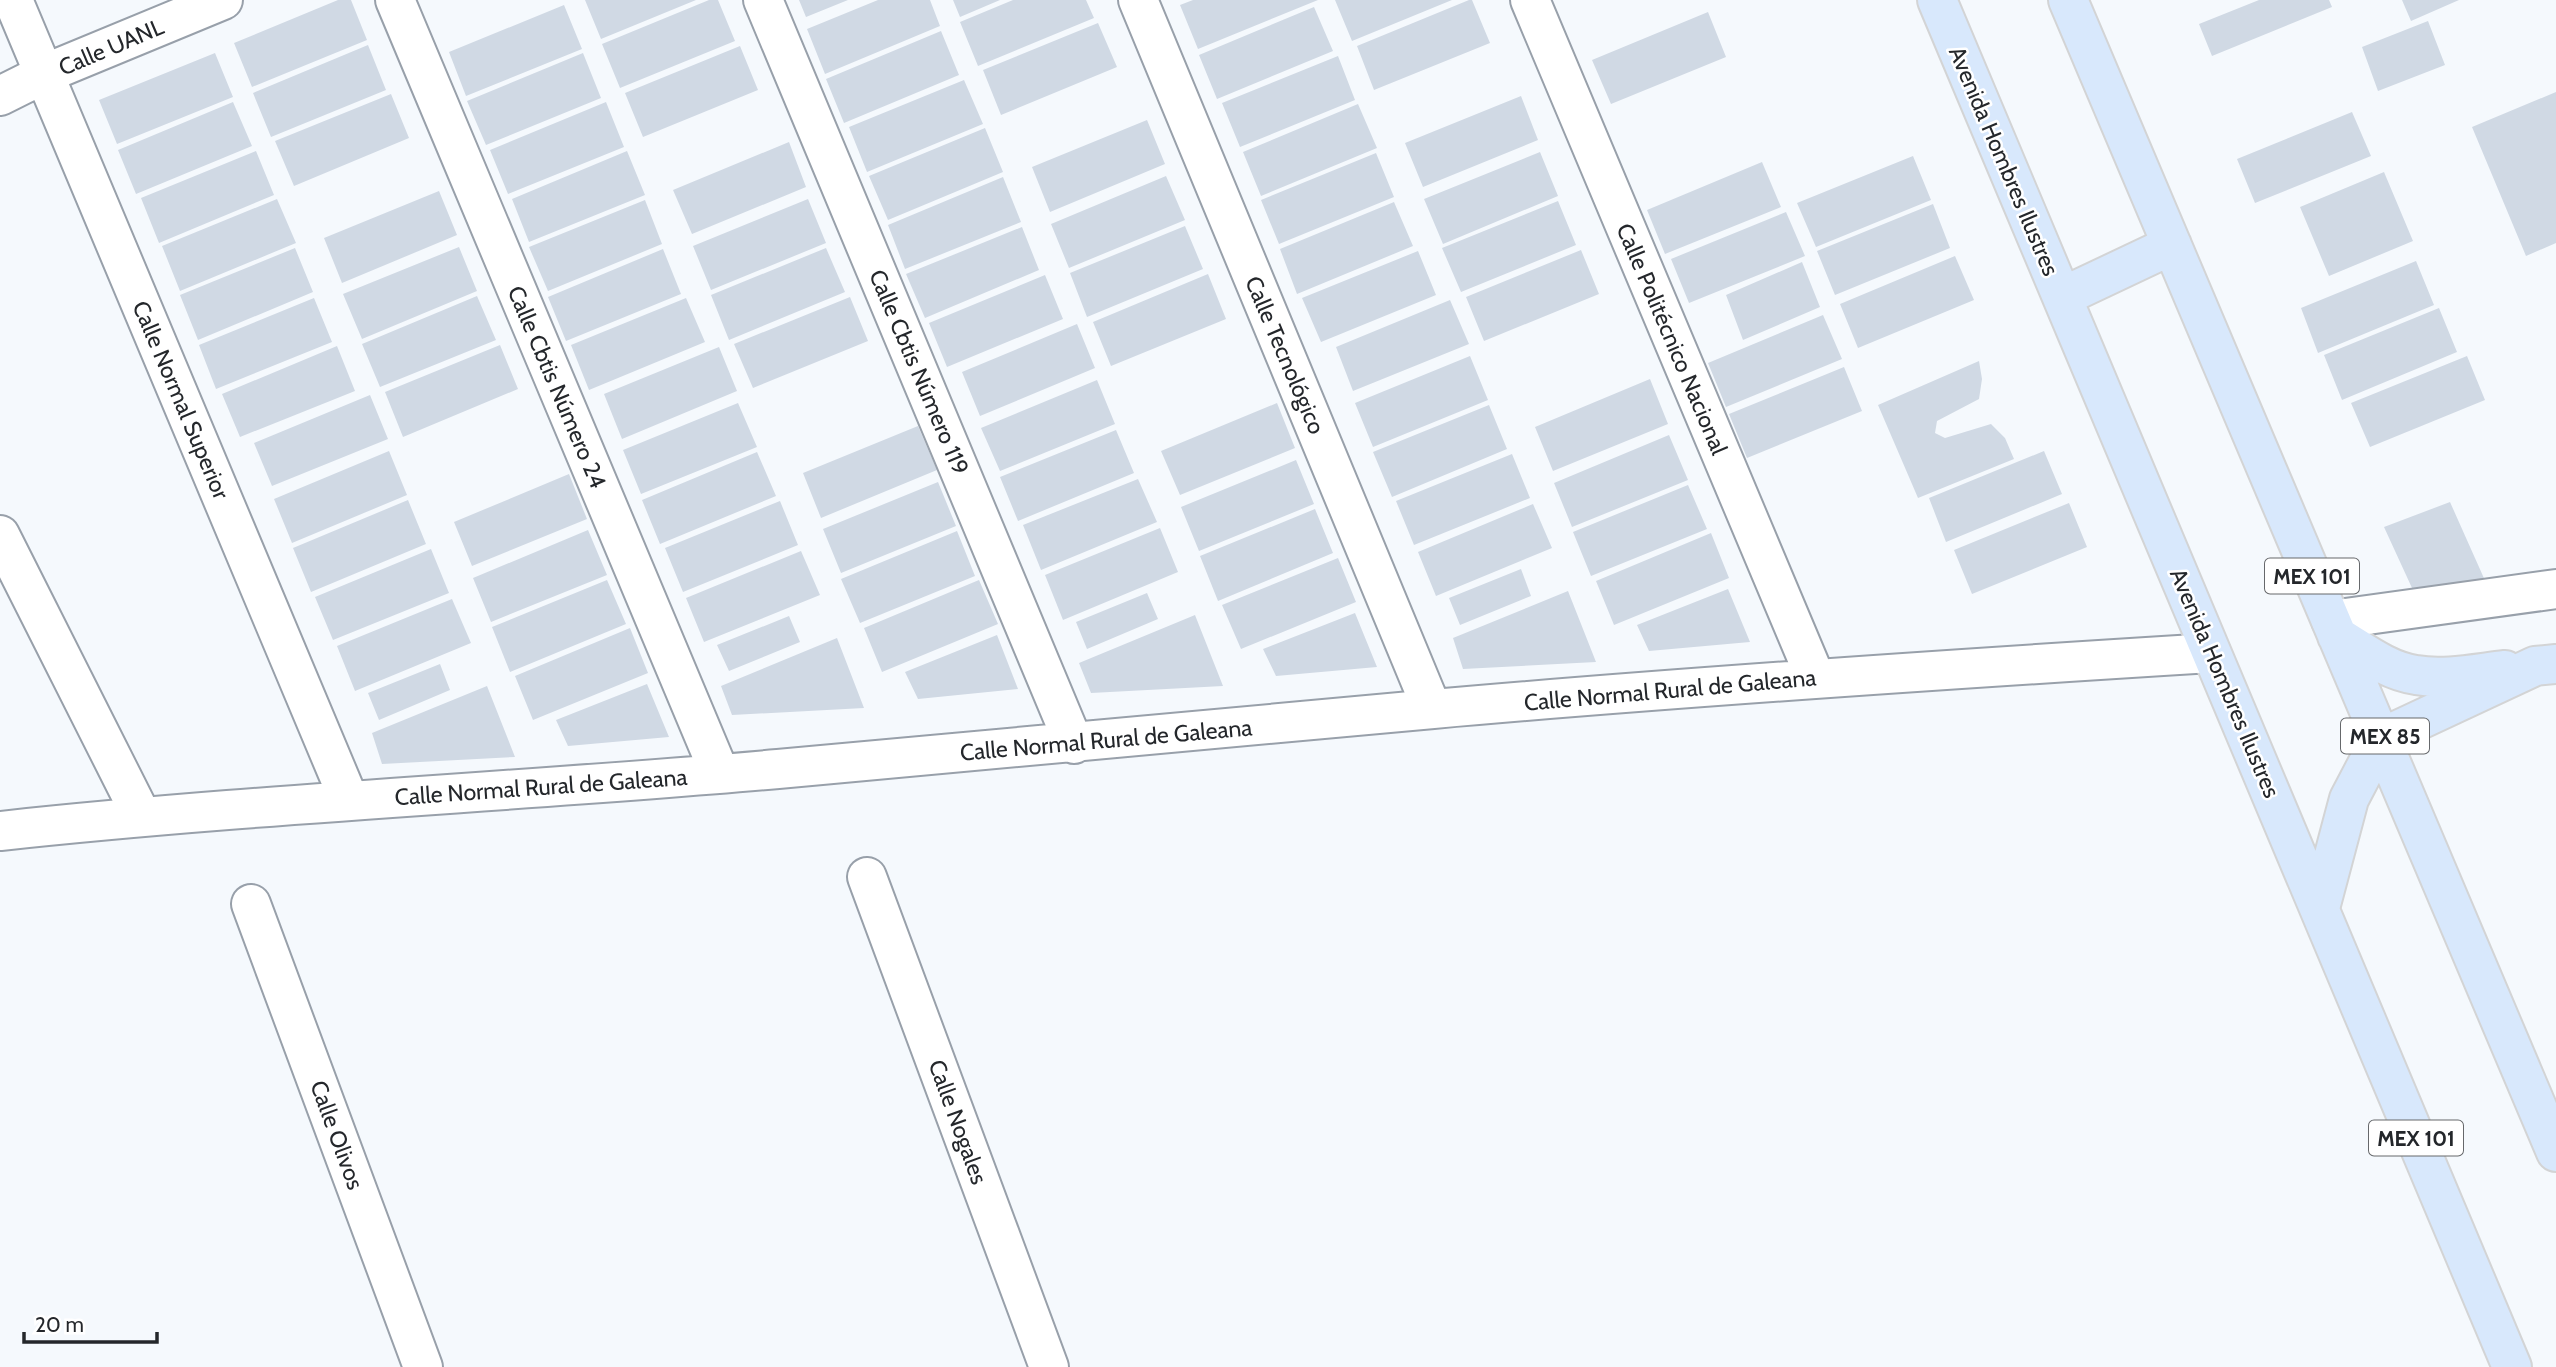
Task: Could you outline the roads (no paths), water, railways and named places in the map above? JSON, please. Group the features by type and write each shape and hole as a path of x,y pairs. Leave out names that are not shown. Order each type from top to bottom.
{"main road":[{"name":"Avenida Hombres Ilustres","path":"1937,0 2512,1367"},
{"name":"MEX 101","path":"2068,0 2556,1152"},
{"path":"2062,297 2172,245"},
{"path":"2334,628 2382,664 2416,676 2457,675 2545,665"},
{"name":"MEX 85","path":"2320,908 2349,799 2381,738 2545,665"}],"street":[{"name":"Calle Normal Superior","path":"13,0 349,800"},
{"name":"Calle UANL","path":"0,96 44,74 223,0"},
{"name":"Calle Cbtis Número 24","path":"395,0 720,774"},
{"name":"Calle Cbtis Número 119","path":"763,0 1074,744"},
{"name":"Calle Tecnológico","path":"1138,0 1432,709"},
{"name":"Calle Politécnico Nacional","path":"1530,0 1815,677"},
{"path":"0,535 141,816"},
{"path":"2334,628 2556,589"},
{"name":"Calle Normal Rural de Galeana","path":"0,831 141,816 720,774 1074,744 1432,709 1815,677 2211,653"},
{"name":"Calle Nogales","path":"867,877 1049,1367"},
{"name":"Calle Olivos","path":"251,904 424,1367"}]}
